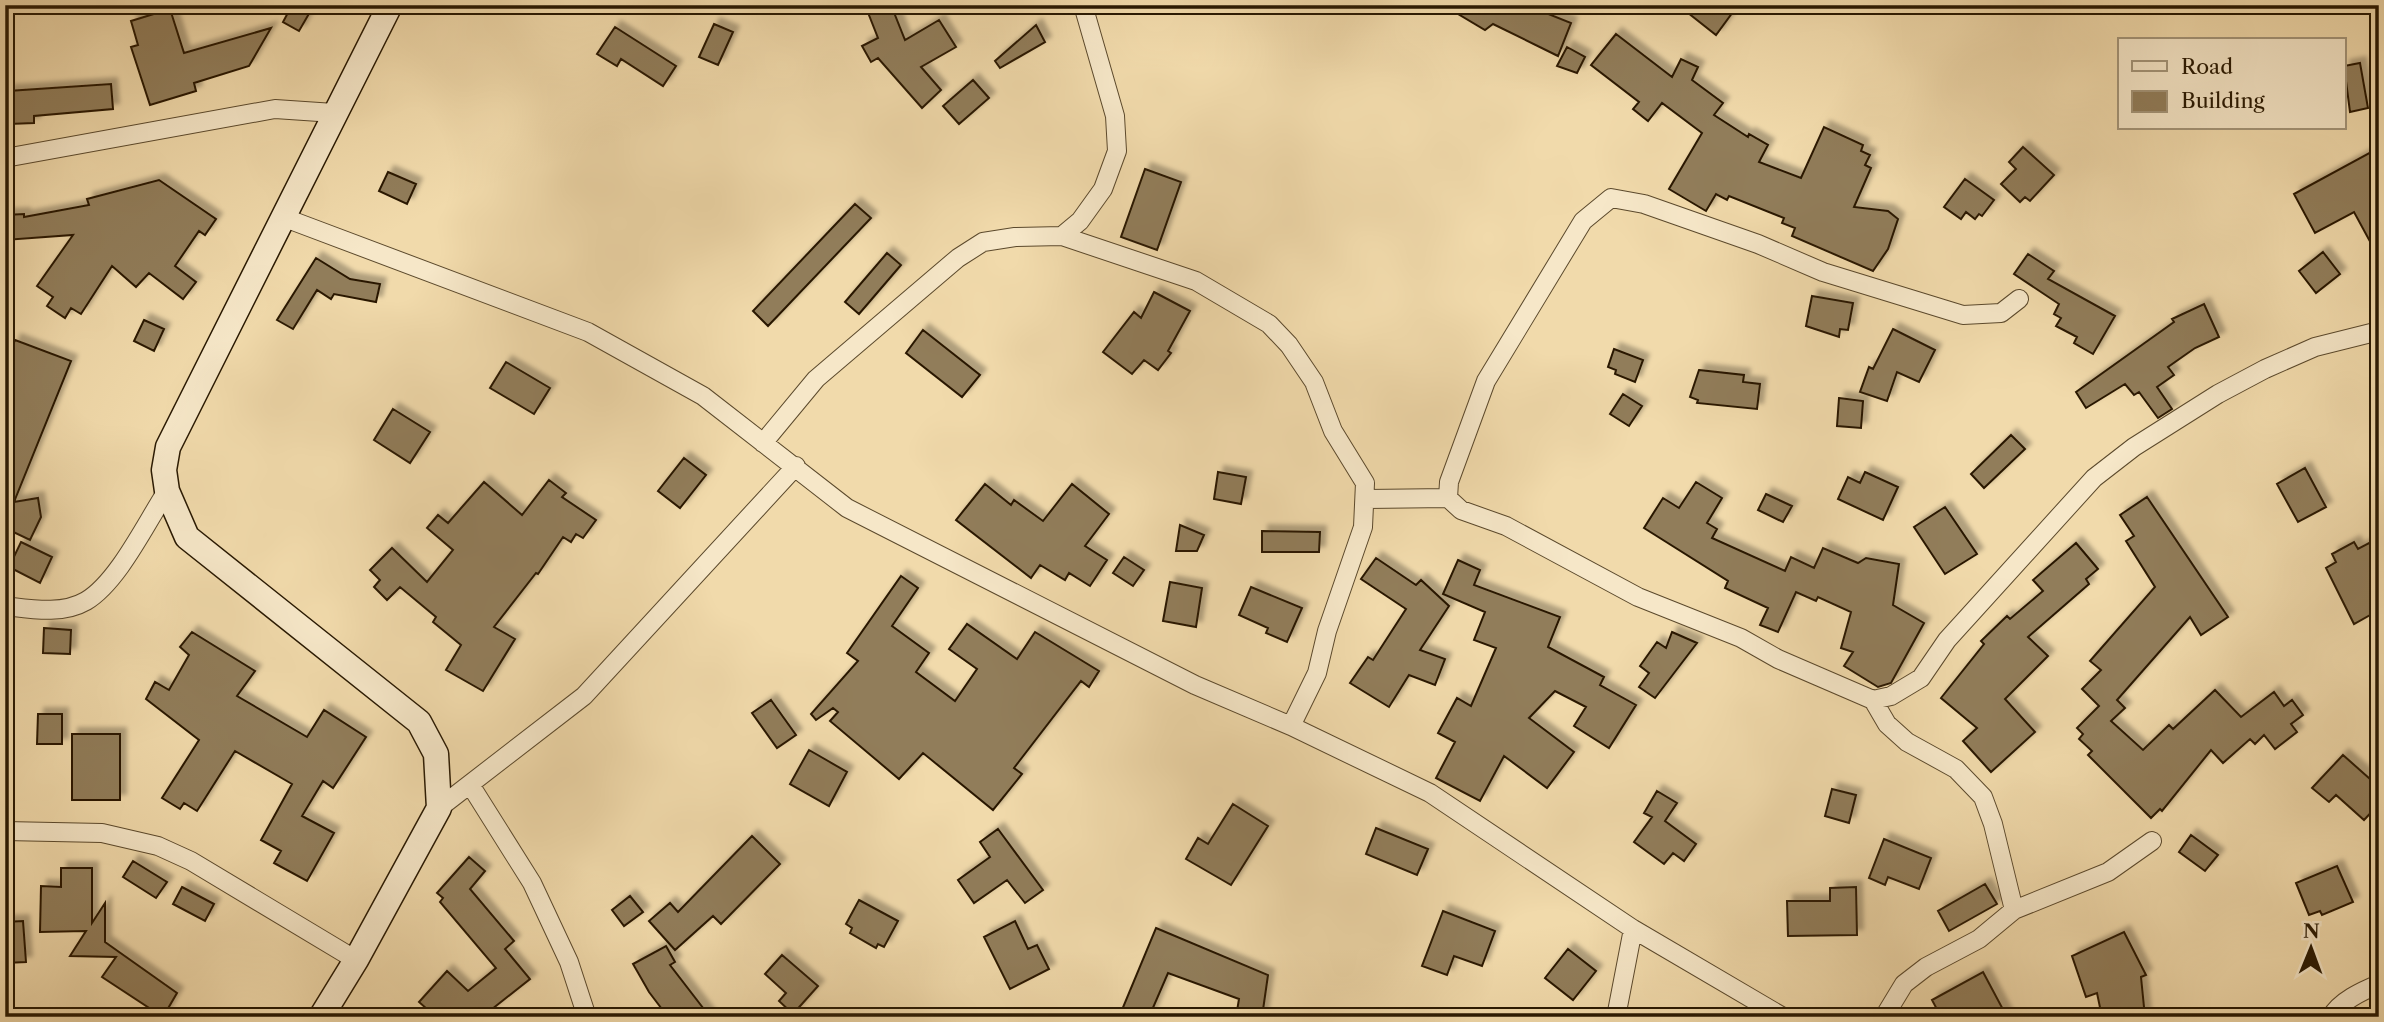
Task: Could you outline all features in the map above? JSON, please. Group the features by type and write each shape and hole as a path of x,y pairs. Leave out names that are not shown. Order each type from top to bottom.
{"main road":[{"path":"321,1017 356,960 439,808 436,754 419,722 187,537 167,491 164,470 169,447 390,5"}],"street":[{"path":"1062,236 1080,221 1103,189 1117,151 1115,116 1083,5"},
{"path":"5,158 275,108 334,113"},
{"path":"1448,498 1449,482 1486,381 1583,221 1611,198 1644,204 1758,244 1823,272 1964,315 2001,313 2019,299"},
{"path":"285,218 588,332 703,396 847,508 1195,685 1291,726 1430,793 1633,929 1783,1017"},
{"path":"763,443 816,379 958,258 983,242 1014,237 1062,236 1103,247 1196,281 1269,324 1289,345 1314,382 1333,431 1365,483 1367,499 1363,527 1331,619 1317,673 1291,726"},
{"path":"1873,700 1891,696 1921,678 1947,640 2094,478 2134,447 2218,394 2265,369 2315,347 2379,331"},
{"path":"439,808 471,786 584,696 796,466"},
{"path":"5,606 39,611 85,601 106,583 167,491"},
{"path":"1367,499 1448,498 1461,510 1506,526 1638,597 1741,638 1778,659 1873,700 1888,724 1907,742 1956,769 1983,797 1993,824 2014,910"},
{"path":"471,786 532,883 569,962 587,1017"},
{"path":"5,831 102,833 158,846 191,861 356,960"},
{"path":"1884,1017 1904,984 1926,967 1979,939 2014,910 2108,872 2152,841"},
{"path":"1616,1017 1633,929"},
{"path":"2331,1017 2355,997 2379,984"}],"building":[{"path":"292,5 314,5 299,31 283,22"},
{"path":"865,5 891,5 905,40 939,20 956,47 921,67 941,90 922,108 878,58 871,62 862,46 878,38"},
{"path":"1443,5 1526,5 1571,23 1558,56 1493,24 1485,30"},
{"path":"1678,5 1738,5 1716,35"},
{"path":"170,9 184,53 271,28 249,66 194,83 196,91 150,105 131,47 138,45 131,21"},
{"path":"714,24 733,32 718,65 699,57"},
{"path":"1036,25 1045,42 1000,68 995,61"},
{"path":"615,27 676,66 663,86 621,59 617,66 597,54"},
{"path":"1616,34 1672,77 1681,59 1698,67 1692,80 1723,103 1714,115 1748,137 1749,134 1768,145 1759,162 1801,178 1824,127 1863,145 1861,151 1870,155 1865,165 1871,168 1854,207 1888,211 1898,219 1888,249 1873,271 1792,236 1795,228 1782,223 1784,218 1729,196 1727,200 1716,194 1706,211 1669,189 1702,133 1662,103 1648,121 1633,109 1639,102 1591,65"},
{"path":"1567,47 1585,57 1577,73 1557,66"},
{"path":"2360,63 2368,108 2350,112 2346,66"},
{"path":"973,80 989,98 959,124 943,106"},
{"path":"111,84 113,109 34,116 34,123 9,124 8,118 5,118 8,91"},
{"path":"2023,147 2054,175 2030,201 2025,197 2020,202 2001,184 2016,169 2009,162"},
{"path":"2373,151 2379,161 2379,258 2354,212 2315,233 2294,194"},
{"path":"1145,169 1181,182 1157,250 1121,237"},
{"path":"388,172 416,184 407,204 379,191"},
{"path":"1965,179 1994,200 1982,216 1979,214 1975,219 1966,212 1961,219 1944,207"},
{"path":"159,180 216,219 205,235 199,231 175,266 196,282 183,299 149,273 136,287 112,266 81,314 71,308 65,318 47,306 53,297 37,286 73,235 5,240 5,215 24,214 24,217 89,205 87,199"},
{"path":"855,204 871,218 768,326 753,311"},
{"path":"2323,252 2340,274 2316,293 2299,271"},
{"path":"887,253 901,265 859,314 845,302"},
{"path":"2028,254 2054,271 2048,279 2115,316 2093,354 2074,343 2077,337 2056,326 2061,318 2054,314 2059,304 2014,274"},
{"path":"316,258 350,279 380,284 376,302 334,294 331,299 317,290 293,329 277,320"},
{"path":"1154,292 1190,311 1168,351 1171,353 1158,370 1144,360 1132,374 1103,352 1134,312 1141,318"},
{"path":"1812,296 1853,303 1848,330 1840,329 1839,337 1806,326"},
{"path":"2204,304 2219,337 2195,348 2168,367 2174,375 2157,387 2172,409 2158,418 2139,392 2134,395 2125,384 2086,408 2076,392 2174,322 2172,319"},
{"path":"144,320 164,329 154,351 134,341"},
{"path":"1893,329 1935,350 1919,382 1897,372 1887,401 1860,392 1869,367 1873,369"},
{"path":"923,330 980,375 962,397 906,353"},
{"path":"15,340 71,361 14,502 38,498 41,517 30,540 5,528 5,351 10,353"},
{"path":"1614,349 1643,360 1635,382 1615,374 1616,370 1608,367"},
{"path":"506,362 550,388 534,414 490,388"},
{"path":"1699,370 1744,375 1743,382 1760,384 1757,409 1697,403 1698,400 1690,397"},
{"path":"1623,394 1642,406 1629,426 1610,414"},
{"path":"1839,398 1863,401 1861,428 1837,426"},
{"path":"393,409 430,432 410,463 374,440"},
{"path":"2011,435 2025,449 1984,488 1971,474"},
{"path":"684,458 706,475 680,508 658,491"},
{"path":"2305,468 2326,507 2298,522 2277,484"},
{"path":"1218,472 1246,477 1241,504 1214,499"},
{"path":"1865,472 1898,487 1883,520 1838,499 1848,477 1860,483"},
{"path":"549,480 566,493 562,497 596,520 583,538 576,534 571,542 563,537 538,574 536,573 494,627 515,639 483,691 446,670 461,645 433,622 436,617 400,587 387,600 374,587 380,580 370,570 392,548 427,582 453,550 427,528 438,515 448,523 484,482 522,515"},
{"path":"1696,482 1722,498 1707,523 1717,529 1712,538 1785,571 1791,557 1814,568 1823,548 1858,563 1866,558 1899,564 1893,605 1924,623 1891,683 1878,687 1844,666 1853,652 1841,648 1851,612 1818,597 1816,601 1796,592 1778,632 1760,625 1768,608 1725,588 1728,581 1644,528 1663,498 1679,508"},
{"path":"985,484 1011,505 1014,500 1043,521 1072,484 1109,514 1085,546 1107,560 1090,586 1069,573 1065,580 1040,565 1031,578 956,520"},
{"path":"1766,494 1792,506 1783,522 1758,510"},
{"path":"2147,497 2228,617 2201,635 2190,617 2117,700 2125,708 2111,721 2143,750 2169,725 2173,729 2215,690 2241,717 2274,692 2284,706 2292,700 2303,715 2291,724 2297,732 2275,749 2264,735 2255,744 2250,739 2223,763 2211,750 2162,811 2160,809 2151,818 2088,755 2092,751 2079,739 2083,734 2077,728 2099,706 2082,689 2101,670 2090,661 2155,587 2126,541 2134,536 2120,515"},
{"path":"1945,507 1977,554 1945,574 1914,527"},
{"path":"1180,525 1204,535 1197,551 1176,551"},
{"path":"1262,531 1320,532 1319,552 1262,552"},
{"path":"21,542 52,557 40,583 9,567"},
{"path":"2354,542 2358,549 2369,543 2379,560 2379,610 2354,624 2326,568 2336,562 2332,554"},
{"path":"2076,543 2098,569 2086,579 2089,584 2028,637 2048,656 2005,699 2035,732 1991,772 1963,741 1977,728 1941,698 1984,644 1981,641 2007,616 2010,619 2043,591 2033,580"},
{"path":"1124,557 1144,570 1133,586 1113,573"},
{"path":"1376,558 1416,585 1421,580 1449,606 1420,650 1445,659 1435,685 1409,675 1389,707 1350,683 1368,657 1373,660 1406,609 1361,579"},
{"path":"1458,560 1480,570 1474,585 1560,617 1548,647 1604,677 1600,685 1636,705 1609,748 1574,726 1586,707 1555,691 1529,718 1574,752 1547,788 1504,756 1480,801 1436,778 1455,742 1438,733 1457,698 1471,706 1496,648 1474,640 1485,612 1443,594"},
{"path":"901,576 918,588 892,626 929,653 916,672 955,701 977,669 949,649 967,624 1017,659 1035,632 1099,671 1089,687 1081,681 1014,768 1022,774 993,810 923,753 899,779 830,721 838,712 833,708 816,720 811,714 858,661 847,653"},
{"path":"1170,582 1202,588 1196,627 1163,621"},
{"path":"1251,587 1302,608 1287,642 1266,633 1268,628 1239,615"},
{"path":"44,628 71,630 70,654 43,653"},
{"path":"192,632 255,671 237,696 307,737 324,710 366,737 333,788 323,781 302,816 334,833 307,881 274,863 281,851 261,840 292,784 235,751 197,811 184,803 180,809 162,798 199,740 146,699 155,682 169,690 189,655 180,647"},
{"path":"1672,632 1697,643 1655,698 1639,687 1649,673 1640,666 1657,642 1666,648"},
{"path":"771,700 796,735 777,748 752,713"},
{"path":"38,714 62,714 62,744 37,744"},
{"path":"72,734 120,734 120,800 72,800"},
{"path":"809,750 847,772 829,806 790,784"},
{"path":"2343,755 2379,787 2379,804 2364,820 2336,795 2329,802 2312,788"},
{"path":"1832,789 1856,795 1849,823 1825,816"},
{"path":"1657,791 1677,803 1665,821 1696,844 1684,861 1673,853 1664,864 1634,842 1652,817 1644,813"},
{"path":"1233,804 1268,826 1231,885 1186,859 1198,838 1208,844"},
{"path":"1376,828 1428,849 1417,875 1366,854"},
{"path":"998,829 1043,890 1025,903 1007,880 974,903 958,880 990,857 980,842"},
{"path":"2191,835 2218,855 2205,871 2179,852"},
{"path":"752,836 780,864 721,924 713,916 675,950 649,921 670,903 678,912"},
{"path":"1884,839 1931,858 1919,889 1888,877 1885,885 1869,878"},
{"path":"469,857 485,871 470,889 514,941 505,949 530,979 482,1017 436,1017 419,1002 447,971 468,991 496,968 440,902 443,898 437,893"},
{"path":"133,861 167,882 156,898 123,877"},
{"path":"2337,866 2353,902 2322,915 2320,911 2309,915 2296,883"},
{"path":"61,868 92,868 92,923 105,903 105,942 177,993 163,1017 102,977 116,957 70,956 86,931 40,932 41,886 61,887"},
{"path":"1985,884 1997,904 1949,931 1938,911"},
{"path":"182,887 214,904 205,921 173,904"},
{"path":"1856,887 1857,935 1788,936 1787,901 1830,901 1830,888"},
{"path":"630,896 643,912 624,926 612,910"},
{"path":"859,900 898,921 884,947 878,944 876,948 850,933 852,928 846,924"},
{"path":"1443,911 1495,931 1482,966 1454,956 1447,975 1422,966"},
{"path":"23,921 26,962 5,963 5,922"},
{"path":"1015,921 1028,949 1037,945 1049,969 1010,989 984,937"},
{"path":"1156,928 1268,975 1262,1017 1236,1017 1239,999 1168,973 1149,1017 1119,1017"},
{"path":"2124,932 2146,975 2141,977 2145,1017 2102,1017 2097,993 2086,997 2072,956"},
{"path":"666,946 675,962 670,965 710,1017 668,1017 649,992 633,964"},
{"path":"1568,949 1596,971 1573,1000 1545,978"},
{"path":"782,955 818,986 793,1014 779,1001 786,993 765,974"},
{"path":"1983,972 2007,1017 1941,1017 1932,1000"}]}
